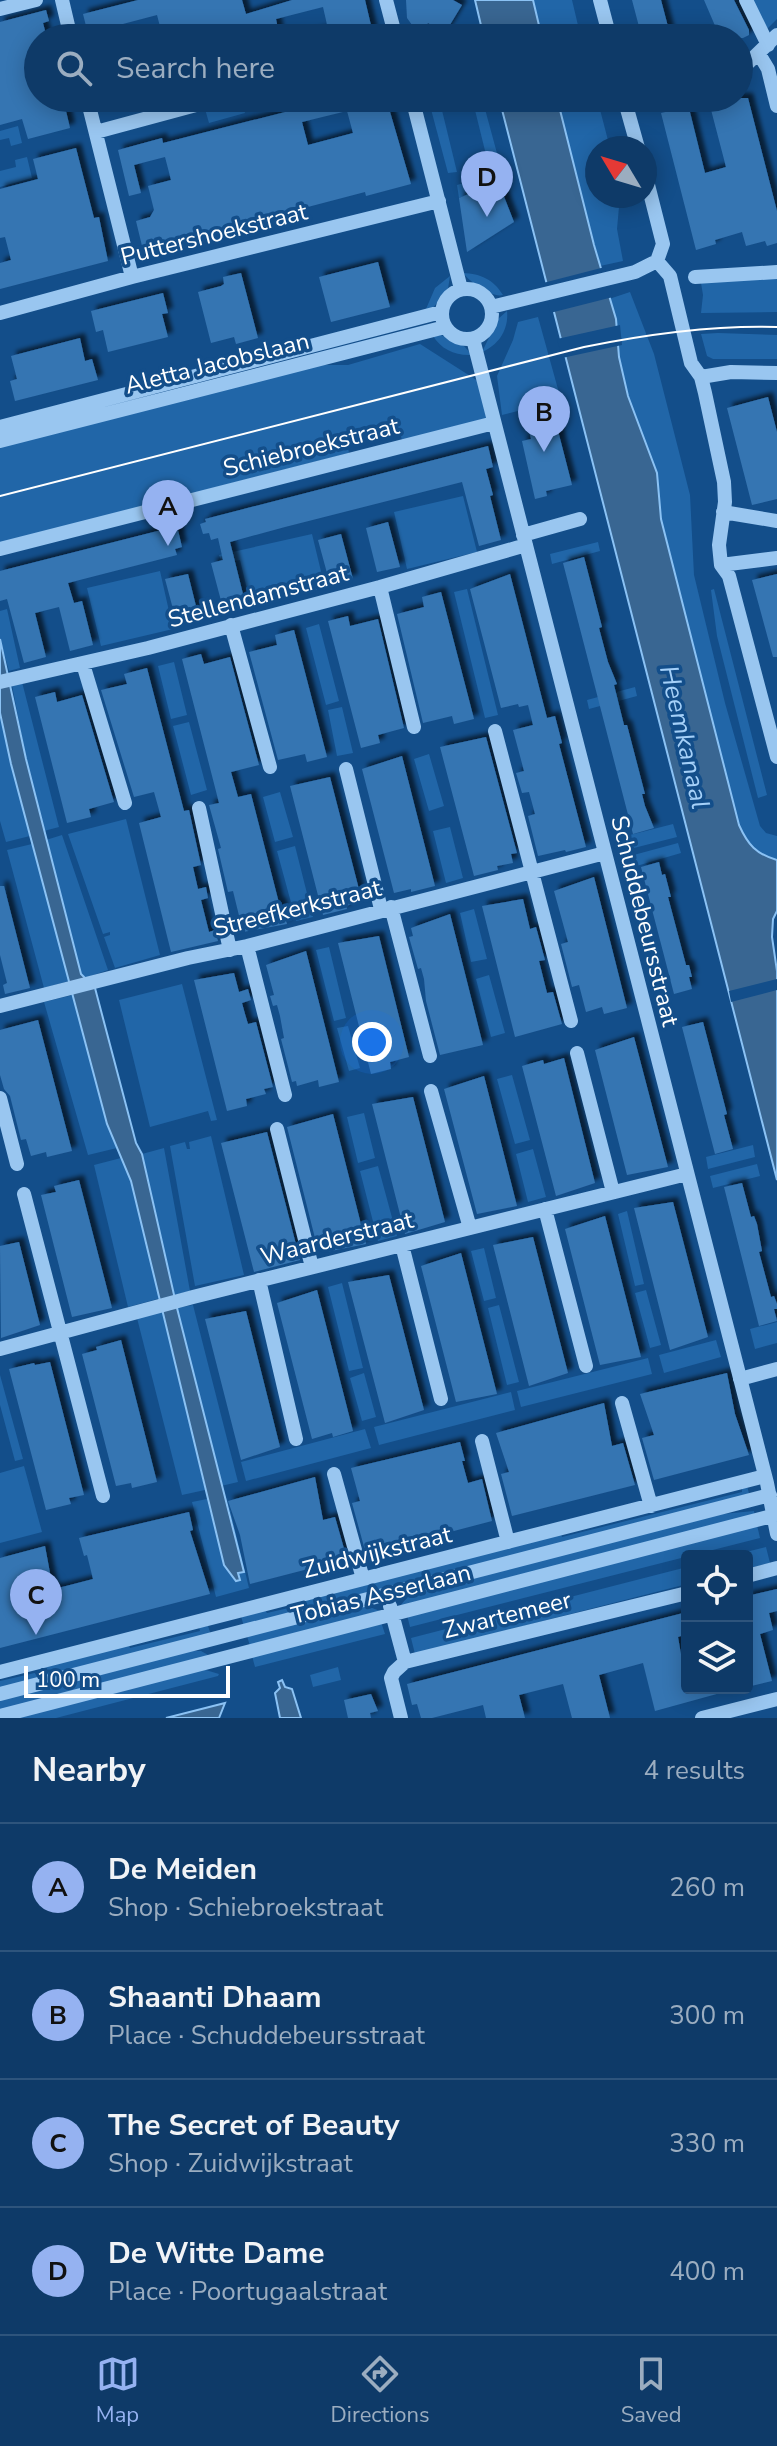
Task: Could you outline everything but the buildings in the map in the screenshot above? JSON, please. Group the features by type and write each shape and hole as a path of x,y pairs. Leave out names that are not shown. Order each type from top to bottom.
{"street":[{"path":"0,9 36,0"},
{"path":"62,0 68,24"},
{"path":"386,0 392,24"},
{"path":"600,0 606,24"},
{"path":"746,0 768,44 768,69 777,106"},
{"path":"753,58 768,44"},
{"path":"91,112 132,277"},
{"path":"96,132 170,112"},
{"path":"416,112 461,289"},
{"path":"628,112 635,136"},
{"name":"Puttershoekstraat","path":"0,313 439,201"},
{"path":"491,307 643,270 657,261 663,244 654,208"},
{"path":"657,261 670,276 691,363 701,377 724,482 719,545 721,565 729,576 777,757"},
{"path":"695,277 777,272"},
{"path":"461,289 480,292 491,307 492,319 487,329 473,339 460,338 443,319 447,298 461,289"},
{"name":"Aletta Jacobslaan","path":"0,427 443,319"},
{"name":"Aletta Jacobslaan","path":"0,441 443,319"},
{"name":"Schuddebeursstraat","path":"473,339 770,1495 772,1516"},
{"path":"701,377 731,372 777,373"},
{"name":"Schiebroekstraat","path":"0,549 494,423"},
{"path":"723,512 777,521"},
{"name":"Stellendamstraat","path":"0,682 83,664 380,587 580,519"},
{"path":"721,565 777,558"},
{"path":"380,587 414,727"},
{"path":"231,625 270,767"},
{"path":"83,664 125,803"},
{"path":"495,731 571,1021"},
{"path":"346,769 430,1056"},
{"path":"199,808 230,950"},
{"name":"Streefkerkstraat","path":"0,1006 605,853"},
{"path":"247,946 285,1095"},
{"path":"577,1053 613,1192"},
{"path":"431,1091 470,1228"},
{"path":"0,1098 17,1164"},
{"path":"277,1129 312,1267"},
{"name":"Waarderstraat","path":"0,1349 259,1280 687,1174"},
{"path":"24,1194 103,1496"},
{"path":"545,1209 586,1366"},
{"path":"402,1245 441,1399"},
{"path":"259,1280 296,1439"},
{"path":"740,1379 777,1369"},
{"path":"622,1403 651,1506"},
{"path":"482,1441 508,1542"},
{"path":"334,1474 363,1579"},
{"name":"Zuidwijkstraat","path":"0,1672 765,1476"},
{"name":"Tobias Asserlaan","path":"0,1694 770,1495"},
{"path":"772,1516 777,1534"},
{"name":"Tobias Asserlaan","path":"0,1716 772,1516"},
{"path":"753,1574 777,1568"},
{"path":"387,1594 405,1662 391,1678 401,1718"},
{"name":"Zwartemeer","path":"405,1662 681,1594"},
{"path":"219,1615 229,1655"},
{"path":"702,1718 777,1699"}],"shaded area":[{"path":"533,0 572,0 578,24 539,24"},
{"path":"751,0 777,0 777,19 765,31"},
{"path":"206,112 245,112 245,113 209,123"},
{"path":"432,112 442,112 457,172 448,173"},
{"path":"475,112 486,112 504,179 459,198 457,185 491,175"},
{"path":"561,112 601,112 607,136 585,136 585,207"},
{"path":"18,126 22,143 11,146 9,138 0,140 0,131"},
{"path":"27,157 32,178 0,187 0,171 16,167 15,160"},
{"path":"585,208 619,208 617,229 623,261 600,266"},
{"path":"463,273 486,278 503,295 482,289"},
{"path":"450,276 448,289 433,308 426,309 435,288"},
{"path":"777,278 777,312 701,313 701,283"},
{"path":"630,292 654,354 690,495 694,575 725,703 760,826 766,833 777,836 777,860 754,848 739,825 661,519 657,473 628,396 619,357 616,319 609,299"},
{"path":"507,311 502,336 482,352 498,319"},
{"path":"538,317 561,400 502,415 497,376 518,322"},
{"path":"701,334 777,335 777,359 713,359 707,356"},
{"path":"441,335 464,346 472,355 454,353 444,348 433,336"},
{"path":"420,344 478,381 487,420 402,440 399,430 347,443 349,453 0,543 0,446 321,365 348,365"},
{"path":"463,496 477,552 407,569 394,512"},
{"path":"312,534 325,588 251,606 240,560 222,563 219,555"},
{"path":"598,542 600,551 552,564 550,554"},
{"path":"160,571 173,629 101,646 87,588"},
{"path":"467,589 498,715 485,718 454,592"},
{"path":"714,589 767,795 758,798 717,636 711,590"},
{"path":"7,609 20,668 9,671 0,639 0,611"},
{"path":"319,624 339,701 326,705 306,628"},
{"path":"174,662 187,715 171,719 158,666"},
{"path":"22,682 59,827 44,831 12,685"},
{"path":"635,687 637,696 589,709 587,700"},
{"path":"342,707 353,753 337,756 328,710"},
{"path":"0,713 30,836 6,842 0,821"},
{"path":"189,722 207,790 191,795 173,726"},
{"path":"429,754 444,806 429,811 414,759"},
{"path":"280,792 293,837 275,842 263,797"},
{"path":"126,819 160,955 115,968 104,937 110,932 103,934 68,834"},
{"path":"673,824 677,837 630,849 626,836"},
{"path":"450,827 463,878 446,883 433,831"},
{"path":"62,835 108,970 85,978 81,975 46,840"},
{"path":"678,843 681,853 633,867 630,856"},
{"path":"32,844 69,981 44,988 7,850"},
{"path":"295,846 313,917 296,921 277,851"},
{"path":"474,909 487,959 471,962 460,913"},
{"path":"329,947 346,1018 334,1021 316,950"},
{"path":"489,975 505,1033 491,1037 476,979"},
{"path":"182,984 217,1120 211,1121 208,1111 150,1127 119,1000"},
{"path":"73,995 107,1124 117,1148 88,1155 44,1002"},
{"path":"348,1026 360,1068 349,1071 337,1028"},
{"path":"512,1075 530,1140 515,1144 497,1079"},
{"path":"364,1113 375,1158 358,1163 347,1117"},
{"path":"211,1136 244,1275 195,1286 170,1146 185,1142 187,1149 190,1149 189,1142"},
{"path":"753,1145 755,1157 708,1169 706,1157"},
{"path":"164,1148 190,1291 174,1295 142,1154"},
{"path":"533,1149 546,1197 528,1202 516,1154"},
{"path":"121,1158 131,1181 161,1298 128,1307 94,1165"},
{"path":"757,1164 760,1176 713,1188 710,1176"},
{"path":"378,1166 397,1236 378,1241 360,1171"},
{"path":"627,1211 644,1284 635,1286 618,1214"},
{"path":"484,1248 496,1298 484,1301 471,1251"},
{"path":"342,1283 363,1368 349,1371 328,1287"},
{"path":"646,1290 661,1345 650,1348 635,1293"},
{"path":"193,1305 238,1482 221,1486 177,1308"},
{"path":"499,1305 519,1382 507,1385 488,1308"},
{"path":"164,1311 205,1490 182,1495 137,1318"},
{"path":"777,1322 777,1343 755,1349 750,1329"},
{"path":"716,1340 721,1357 664,1373 659,1355"},
{"path":"648,1358 652,1374 521,1407 517,1391"},
{"path":"364,1373 376,1417 362,1421 350,1378"},
{"path":"0,1375 23,1459 15,1461 0,1405"},
{"path":"511,1392 515,1410 379,1445 374,1427"},
{"path":"365,1429 371,1448 246,1481 241,1462"},
{"path":"24,1466 42,1532 0,1543 0,1473"},
{"path":"747,1486 750,1497 244,1627 241,1616 297,1606 297,1602 561,1534 562,1537 742,1492 742,1487"},
{"path":"226,1493 249,1588 216,1597 192,1502 207,1499 224,1565 236,1581 238,1573 243,1572"},
{"path":"754,1511 755,1517 400,1606 410,1594 722,1514"},
{"path":"757,1525 760,1538 713,1550 681,1550 681,1558 410,1627 407,1615"},
{"path":"766,1547 770,1563 753,1567 753,1550"},
{"path":"681,1569 681,1586 415,1654 411,1638"},
{"path":"367,1606 380,1611 250,1646 247,1636"},
{"path":"381,1622 385,1634 255,1667 252,1656"},
{"path":"208,1626 211,1635 0,1688 0,1681 39,1672 39,1668 200,1631 199,1627"},
{"path":"189,1651 201,1651 210,1656 0,1711 0,1699"},
{"path":"338,1667 341,1680 313,1687 310,1675"},
{"path":"199,1668 219,1674 56,1718 8,1718"}],"water":[{"path":"475,0 533,0 539,24 481,24"},
{"name":"Heemkanaal","path":"503,112 561,112 616,319 619,357 628,396 657,473 661,519 739,825 754,848 777,860 777,911 773,919 772,937 777,971 777,1180"},
{"path":"0,639 26,759 81,974 95,988 136,1143 142,1154 177,1308 244,1572 238,1573 240,1580 236,1581 224,1565 131,1181 107,1124 11,764 0,713"},
{"path":"282,1680 285,1687 292,1689 301,1718 280,1718 275,1693 280,1688 278,1682"},
{"path":"225,1703 219,1718 166,1718"}],"pier":[{"path":"605,267 613,297 550,313 543,283"},
{"path":"620,325 622,345 562,358 557,339"},
{"path":"777,979 777,990 731,1002 729,991"}],"tram line":[{"path":"0,496 584,347 680,331 777,327"}],"place":[{"name":"De Witte Dame","path":"487,217"},
{"name":"Shaanti Dhaam","path":"544,452"},
{"name":"De Meiden","path":"168,546"},
{"name":"The Secret of Beauty","path":"36,1635"}]}
